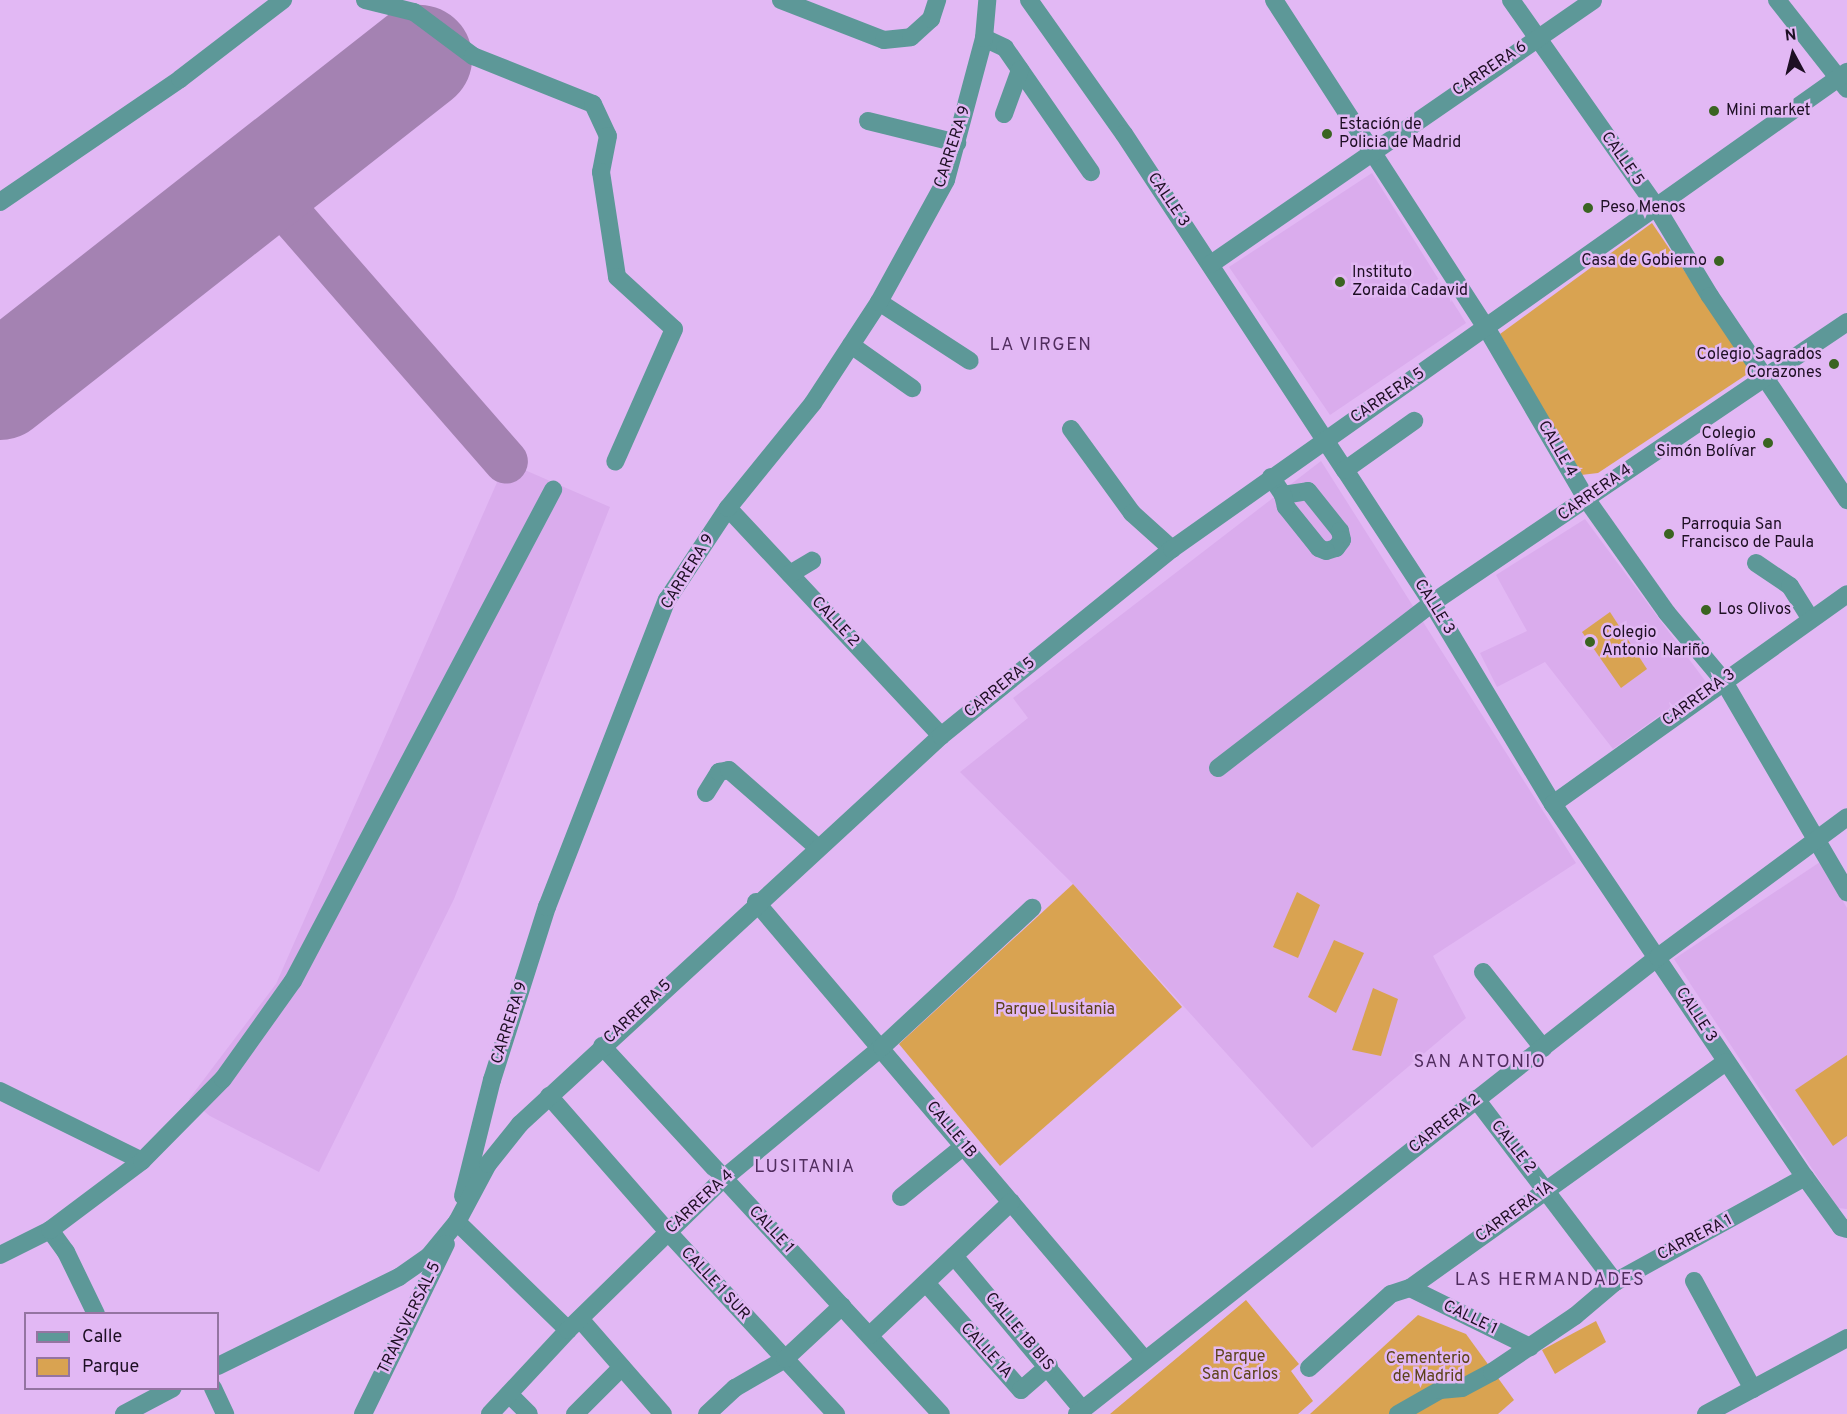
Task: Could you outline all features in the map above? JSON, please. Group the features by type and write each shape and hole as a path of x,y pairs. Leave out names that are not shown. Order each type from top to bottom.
{"street":[{"path":"0,202 180,80 282,0"},
{"path":"365,0 414,12 473,56 593,104 608,136 601,172 618,277 674,329 615,462"},
{"path":"781,0 884,40 911,37 931,18 937,0"},
{"name":"CARRERA 9","path":"457,1222 495,1069 547,907 616,723 667,600 728,508 813,403 879,302 946,180 984,38 986,0"},
{"name":"CALLE 3","path":"1029,0 1211,264 1325,438 1432,603 1553,804 1659,957 1726,1062 1805,1177 1833,1217 1847,1229"},
{"name":"CALLE 4","path":"1274,0 1487,329 1587,500 1667,613 1723,680 1847,892"},
{"name":"CALLE 5","path":"1511,0 1654,205 1763,375 1847,500"},
{"name":"CARRERA 6","path":"1211,264 1371,150 1593,0"},
{"path":"1777,0 1844,80"},
{"path":"984,38 1005,48 1091,172"},
{"path":"1004,114 1020,70"},
{"name":"CARRERA 5","path":"219,1366 399,1277 429,1256 457,1222 488,1164 520,1124 549,1096 941,735 1172,549 1325,438 1487,329 1646,216 1654,205 1844,80"},
{"path":"868,121 957,143"},
{"path":"879,302 970,361"},
{"name":"CARRERA 4","path":"1218,768 1432,603 1587,500 1763,375 1847,322"},
{"path":"851,345 912,388"},
{"path":"1345,470 1414,421"},
{"path":"1071,429 1132,513 1172,549"},
{"path":"1271,477 1283,495"},
{"path":"0,1255 50,1230 142,1161 223,1079 294,981 553,490"},
{"name":"CALLE 2","path":"728,508 941,735"},
{"path":"790,574 812,561"},
{"path":"1756,563 1790,586 1811,620"},
{"name":"CARRERA 3","path":"1553,804 1723,680 1847,594"},
{"path":"706,792 719,772 729,770 818,848"},
{"name":"CARRERA 2","path":"1079,1412 1659,957 1814,839 1847,817"},
{"name":"CALLE 1B","path":"756,903 882,1047 1144,1359"},
{"name":"CARRERA 4","path":"490,1414 574,1325 723,1179 882,1047 1032,908"},
{"path":"1483,972 1543,1048"},
{"name":"CALLE 1","path":"602,1046 941,1414"},
{"name":"CARRERA 1A","path":"1310,1368 1390,1294 1410,1288 1726,1062"},
{"path":"0,1091 142,1161"},
{"name":"CALLE 1 SUR","path":"549,1096 668,1232 836,1414"},
{"name":"CALLE 2","path":"1476,1099 1615,1282"},
{"path":"901,1197 964,1146"},
{"name":"CARRERA 1","path":"1398,1414 1440,1390 1462,1388 1530,1347 1615,1282 1805,1177"},
{"path":"870,1335 1011,1202"},
{"path":"457,1222 622,1367 663,1414"},
{"name":"TRANSVERSAL 5","path":"363,1414 457,1222"},
{"path":"50,1230 66,1252 95,1312"},
{"name":"CALLE 1B BIS","path":"954,1256 1049,1366 1079,1412"},
{"path":"1694,1281 1753,1389"},
{"name":"CALLE 1A","path":"926,1284 1021,1390 1049,1366"},
{"name":"CALLE 1","path":"1410,1288 1530,1347"},
{"path":"707,1414 735,1388 785,1359 842,1306"},
{"path":"1706,1414 1847,1338"},
{"path":"574,1414 622,1367"},
{"path":"124,1414 171,1390"},
{"path":"213,1390 225,1414"},
{"path":"509,1394 529,1414"}],"shaded area":[{"name":"Instituto Zoraida Cadavid","path":"1372,173 1466,323 1330,415 1229,267"},
{"path":"1321,461 1576,863 1433,956 1466,1018 1312,1148 1073,884 960,772 1028,718 1013,698"},
{"path":"506,462 610,507 454,899 319,1172 210,1116 189,1099 276,984"},
{"name":"Colegio Antonio Nariño","path":"1585,519 1706,682 1613,749 1545,662 1497,687 1480,653 1527,631 1496,575"},
{"path":"1820,862 1847,908 1847,1209 1838,1208 1674,959"}],"green space":[{"path":"1652,223 1752,371 1598,473 1581,475 1500,334"},
{"path":"1610,612 1647,669 1621,688 1582,632"},
{"name":"Parque Lusitania","path":"1073,884 1182,1007 1000,1166 899,1044"},
{"path":"1297,892 1320,905 1298,958 1273,947"},
{"path":"1334,940 1364,953 1336,1013 1308,997"},
{"path":"1373,988 1398,999 1381,1056 1352,1050"},
{"path":"1847,1055 1847,1136 1833,1146 1795,1090"},
{"name":"Parque San Carlos","path":"1246,1300 1299,1364 1291,1371 1313,1401 1298,1414 1110,1414"},
{"name":"Cementerio de Madrid","path":"1418,1315 1466,1334 1514,1400 1498,1414 1310,1414"},
{"path":"1596,1321 1606,1342 1555,1374 1542,1350"}],"taxiway":[{"path":"262,182 506,462"}],"runway":[{"path":"0,387 419,58"}],"place":[{"name":"Mini market","path":"1714,111"},
{"name":"Estación de Policia de Madrid","path":"1327,134"},
{"name":"Peso Menos","path":"1588,208"},
{"name":"Casa de Gobierno","path":"1719,261"},
{"name":"Instituto Zoraida Cadavid","path":"1340,282"},
{"name":"Colegio Sagrados Corazones","path":"1834,364"},
{"name":"Colegio Simón Bolívar","path":"1768,443"},
{"name":"Parroquia San Francisco de Paula","path":"1669,534"},
{"name":"Los Olivos","path":"1706,610"},
{"name":"Colegio Antonio Nariño","path":"1590,642"}],"district":[{"name":"LA VIRGEN","path":"1041,346"},
{"name":"SAN ANTONIO","path":"1480,1063"},
{"name":"LUSITANIA","path":"805,1168"},
{"name":"LAS HERMANDADES","path":"1550,1281"}]}
